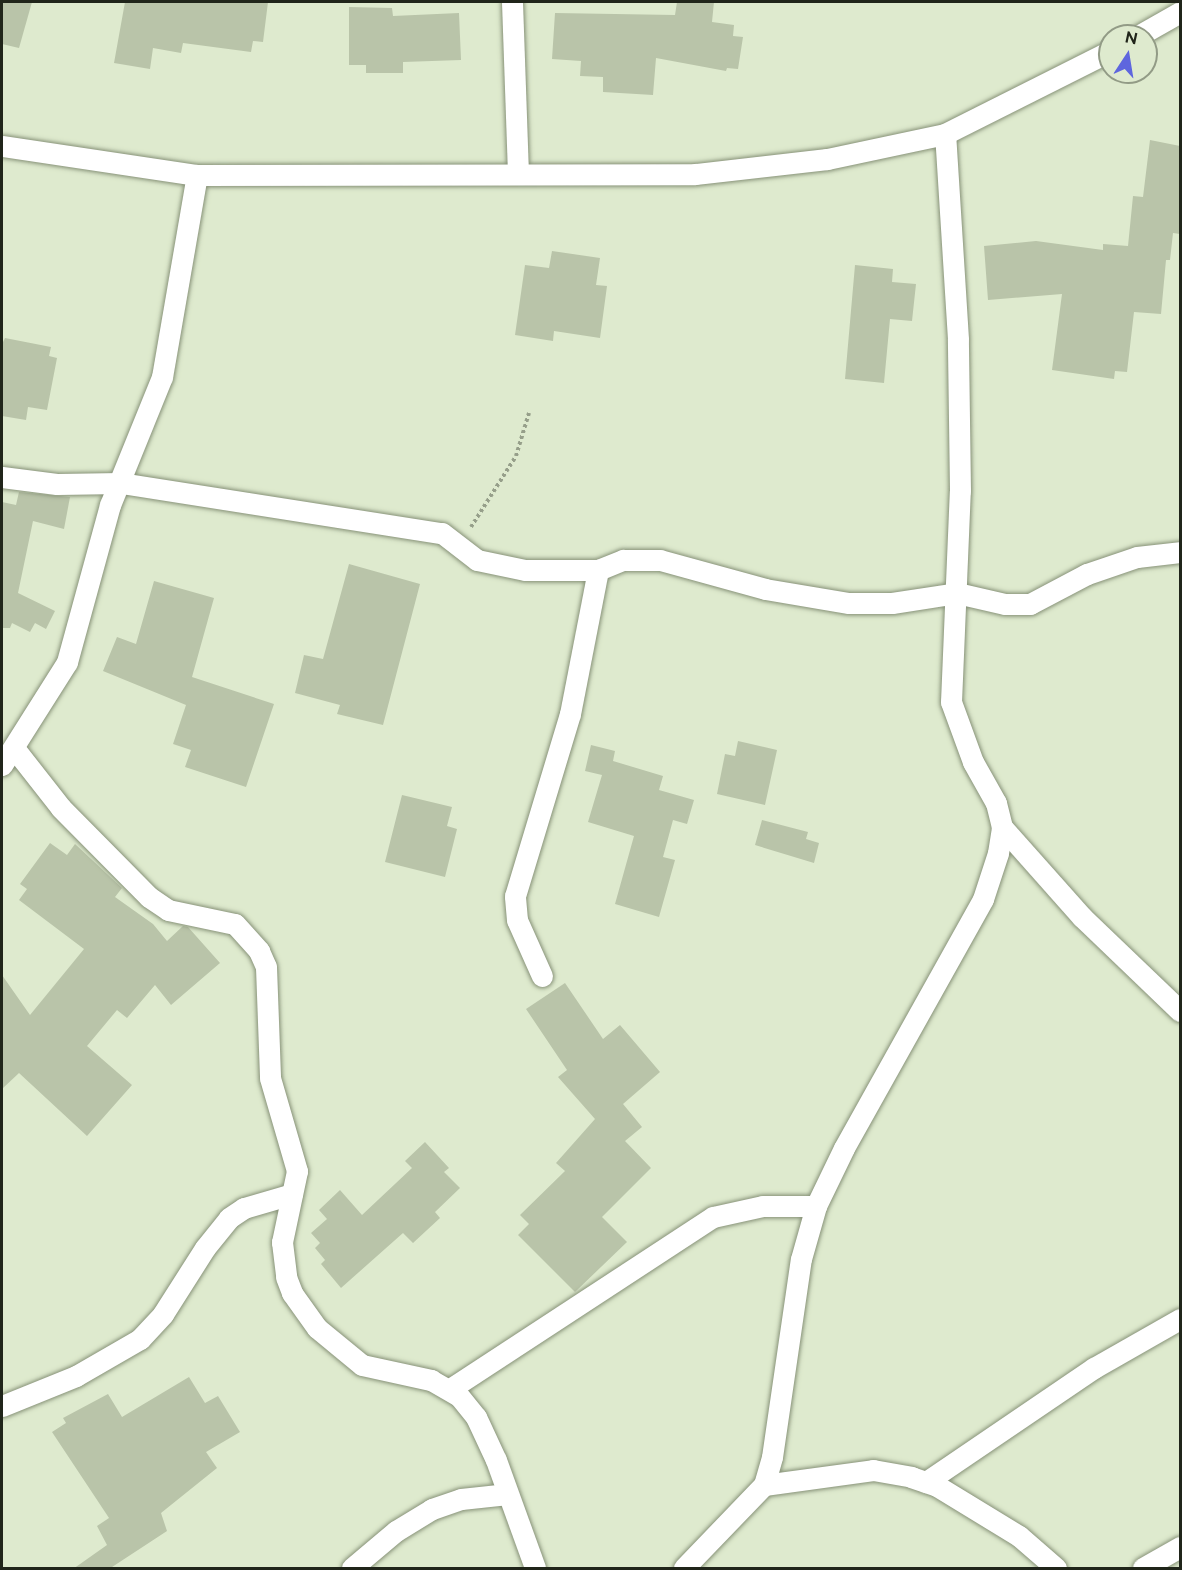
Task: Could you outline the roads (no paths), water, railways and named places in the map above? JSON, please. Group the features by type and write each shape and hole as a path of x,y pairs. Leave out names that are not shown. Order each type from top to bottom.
{"street":[{"path":"512,2 518,173"},
{"path":"1158,25 1180,12"},
{"path":"2,146 197,175 695,174 827,159 945,134 1098,57"},
{"path":"945,134 958,339 957,593 951,702 973,762 996,803 1002,827 1082,917 1180,1011"},
{"path":"2,765 67,662 110,505 121,483 162,377 197,175"},
{"path":"2,477 57,484 121,483 442,533 458,542 469,555 485,563 525,570 598,570 623,560 660,560 765,589 849,603 892,603 957,593 1005,604 1035,603 1087,574 1137,557 1180,552"},
{"path":"542,976 517,920 515,896 570,714 598,570"},
{"path":"14,748 61,808 149,897 168,910 235,924 259,951 266,967 270,1078 296,1166 283,1251 286,1277 304,1312 331,1341 362,1365 431,1380 450,1389 476,1417 508,1494 535,1569"},
{"path":"684,1569 764,1485 772,1457 801,1259 816,1206 849,1138 982,898 1002,827"},
{"path":"2,1406 76,1376 140,1339 163,1314 201,1254 229,1218 244,1208 292,1194"},
{"path":"450,1389 713,1217 763,1206 816,1206"},
{"path":"926,1482 1094,1368 1180,1319"},
{"path":"764,1485 873,1470 926,1482 1019,1536 1056,1569"},
{"path":"352,1569 396,1531 432,1509 461,1499 508,1494"},
{"path":"1143,1569 1180,1547"}]}
